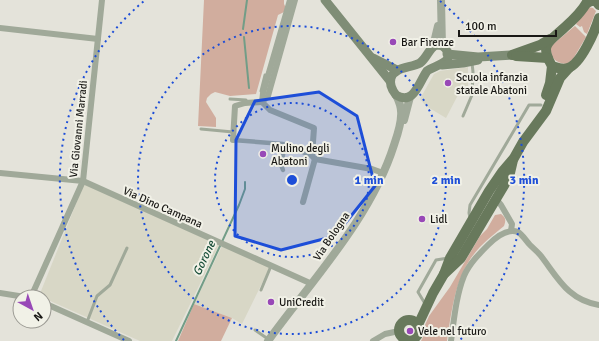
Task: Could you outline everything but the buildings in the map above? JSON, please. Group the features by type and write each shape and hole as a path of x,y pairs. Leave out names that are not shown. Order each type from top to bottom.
{"main road":[{"path":"325,0 390,81"},
{"path":"447,54 488,57 512,55 540,45 550,39 594,2"},
{"path":"444,274 461,258 509,177 514,158 546,111 560,78 577,61 585,48 599,18"},
{"path":"531,131 550,83 550,62 546,51 550,39"},
{"path":"442,65 447,60 447,54 445,49 437,46 419,63 397,70 392,75 390,81 391,87 396,96 402,98 410,97 416,91 428,71 434,66 442,65 472,61 488,57"},
{"path":"512,55 550,62 562,69 569,68"},
{"path":"370,56 397,70"},
{"path":"414,322 444,274 450,258 471,222 498,168 514,158"},
{"path":"414,322 424,302 433,293"},
{"path":"414,322 419,330 418,335 406,338 400,327 402,323 414,322"}],"street":[{"name":"Via Giovanni Marradi","path":"35,289 83,181 102,0"},
{"path":"262,102 263,93 290,0"},
{"path":"295,0 268,96 262,102 245,103 235,106 233,140 285,144 314,158 372,169 384,173"},
{"path":"437,46 441,15 441,0"},
{"path":"0,28 98,39"},
{"path":"396,96 402,116 397,135"},
{"path":"397,135 403,122 410,97"},
{"path":"262,102 270,110 314,128 314,158 303,202"},
{"name":"Via Bologna","path":"269,340 350,231 377,188 384,173 397,135"},
{"path":"283,170 281,165 285,144"},
{"name":"Via Dino Campana","path":"0,173 83,181 312,284"},
{"path":"496,199 512,224 511,231"},
{"path":"451,341 460,289 464,276 469,267 490,243 502,234 511,231 518,232 540,254 570,294 592,304 599,305"},
{"path":"0,293 12,295"},
{"path":"52,307 129,341"},
{"path":"373,341 386,334 406,338"}],"lane":[{"path":"463,116 472,95 472,61"},
{"path":"260,91 265,75 268,76"},
{"path":"230,99 246,100 245,103"},
{"path":"498,168 529,105 541,105"},
{"path":"201,129 233,132"},
{"path":"87,322 98,296 110,285 128,248"},
{"path":"424,302 418,292 436,260 450,258"},
{"path":"261,290 272,265"},
{"path":"255,330 269,340"}],"highlighted area":[{"path":"319,92 357,116 375,186 335,236 281,250 235,236 236,140 255,101"}],"shaded area":[{"path":"204,0 284,0 286,8 286,11 278,15 256,94 230,96 215,92 207,98 206,102 216,118 216,127 198,126"},
{"path":"588,7 593,8 596,11 587,34 584,32 582,26 580,27 576,24"},
{"path":"575,26 586,37 573,59 567,64 556,61 551,54 551,46"},
{"name":"Scuola infanzia statale Abatoni","path":"468,67 468,93 459,93 446,118 426,106 420,99 434,74 440,71"},
{"path":"84,184 219,245 172,341 140,341 52,302 52,289 42,289"},
{"path":"501,214 505,219 504,226 478,249 471,258 461,277 454,298 447,341 421,341 426,331 425,325 429,316 450,287 480,236 487,229 495,215"},
{"path":"222,246 270,267 242,324 232,318 194,304"},
{"path":"194,304 232,318 221,341 178,341"}],"waterway":[{"name":"Gorone","path":"243,29 247,0"},
{"name":"Gorone","path":"244,37 249,88"},
{"name":"Gorone","path":"176,341 239,205 245,189 245,182"}],"place":[{"name":"Bar Firenze","path":"393,42"},
{"name":"Scuola infanzia statale Abatoni","path":"448,83"},
{"name":"Mulino degli Abatoni","path":"263,154"},
{"name":"Lidl","path":"422,219"},
{"name":"UniCredit","path":"271,302"},
{"name":"Vele nel futuro","path":"410,331"}]}
